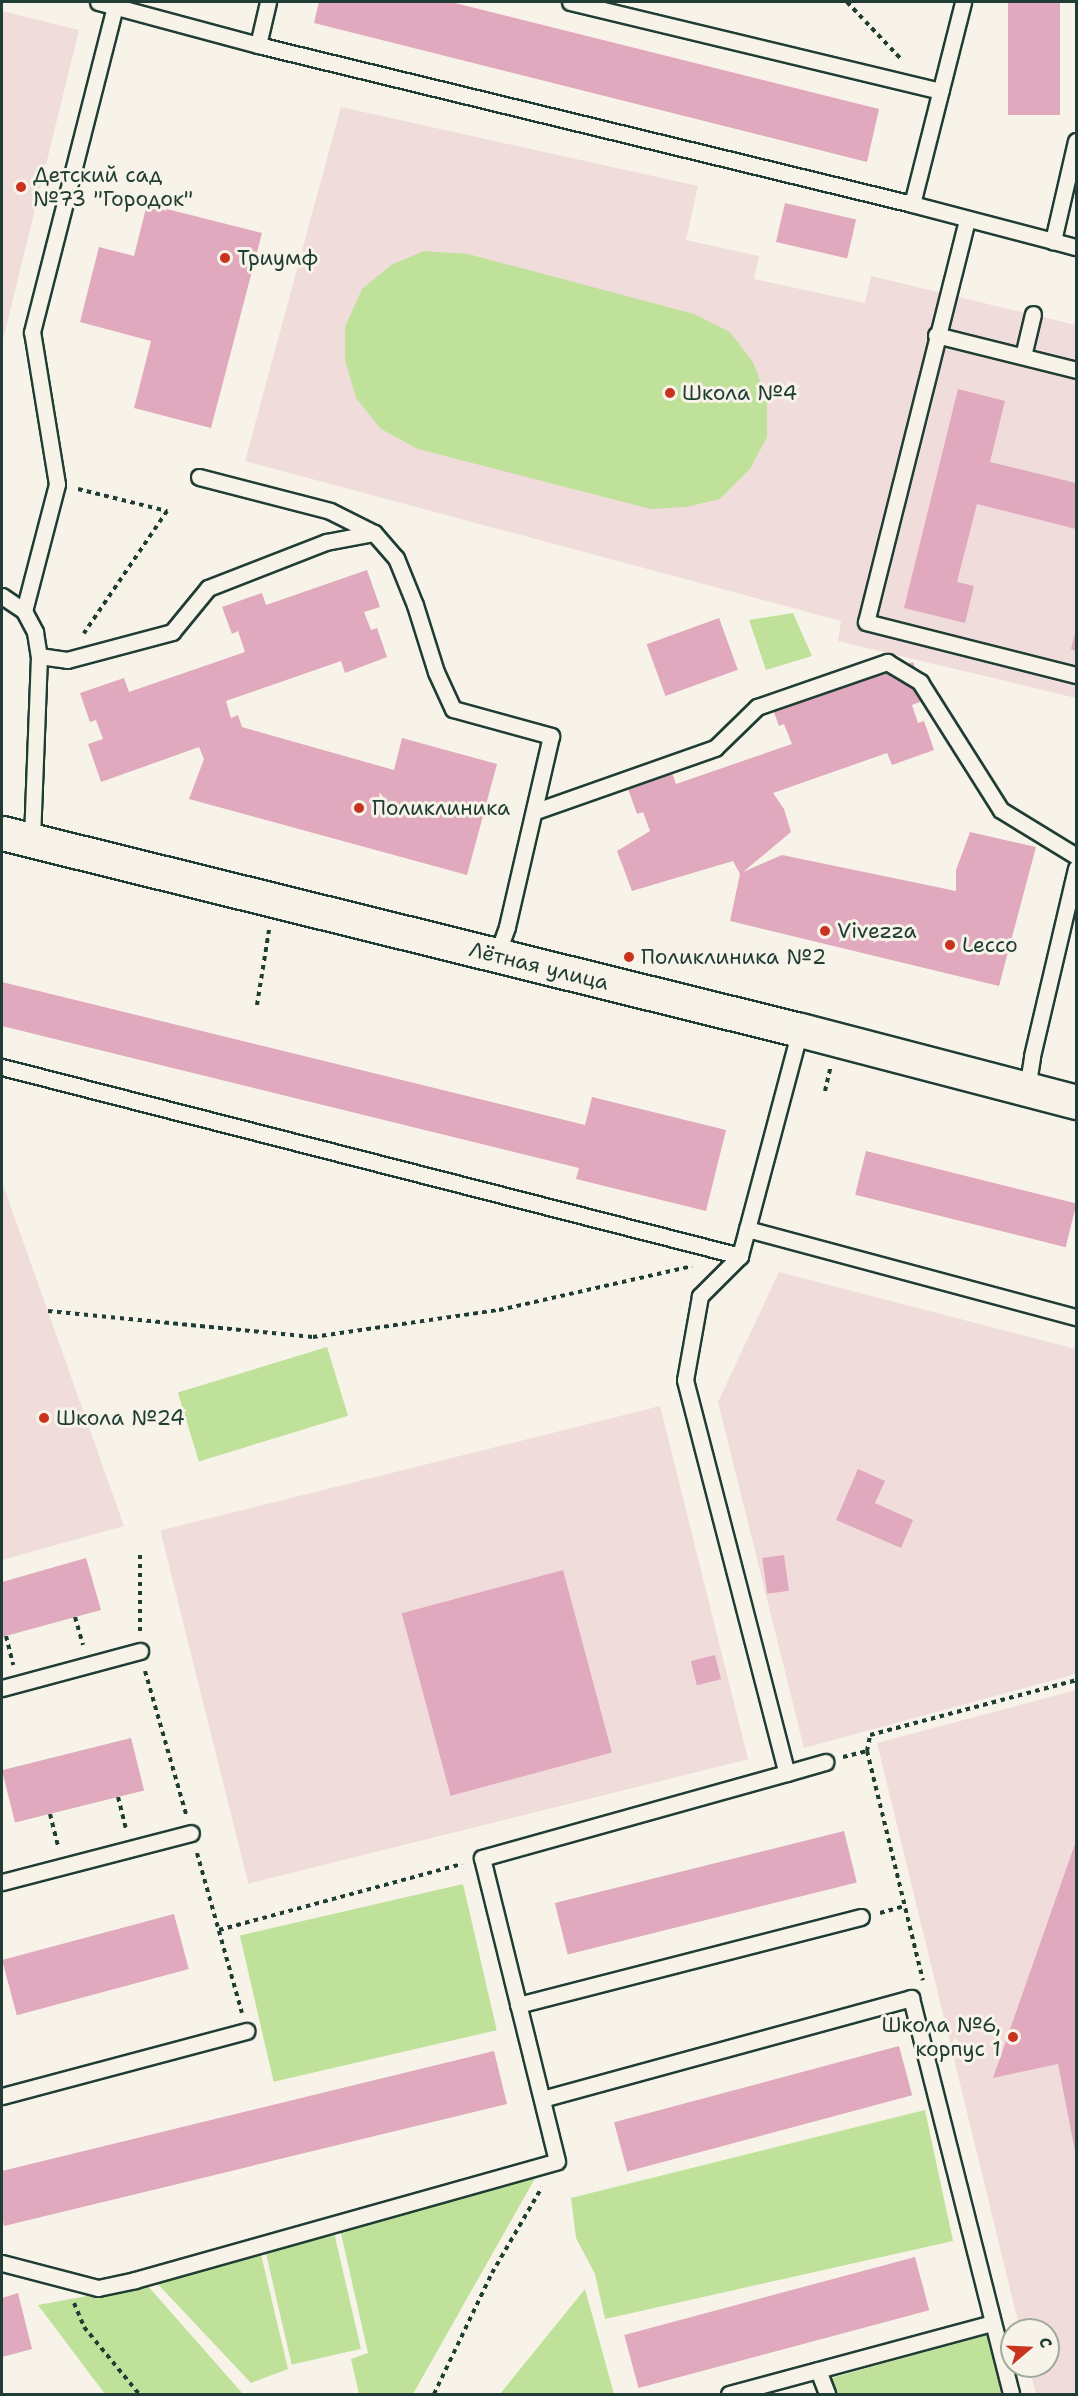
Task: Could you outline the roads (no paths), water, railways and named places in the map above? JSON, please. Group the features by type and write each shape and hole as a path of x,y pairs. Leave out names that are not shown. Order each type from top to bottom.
{"street":[{"name":"Лётная улица","path":"17,836 800,1030 1077,1102"}],"lane":[{"path":"98,2 116,4 258,45 912,204 1077,247"},
{"path":"258,45 268,2"},
{"path":"570,2 940,92"},
{"path":"912,204 963,2"},
{"path":"24,611 57,484 32,332 116,4"},
{"path":"1053,242 1077,141"},
{"path":"967,220 936,335 866,622 1077,675"},
{"path":"1023,356 1033,314"},
{"path":"936,335 1077,370"},
{"path":"199,477 330,511 374,533 396,558 415,605 436,672 453,709 551,736 536,811 507,927 497,955"},
{"path":"39,656 67,660 171,632 207,588 326,542 374,533"},
{"path":"2,596 24,611 35,632 39,656 17,836"},
{"path":"536,811 715,748 757,707 887,662 920,682 1001,810 1077,856"},
{"path":"1027,1089 1032,1056 1077,868"},
{"path":"787,1773 685,1380 699,1296 740,1256 800,1030"},
{"path":"2,1067 740,1256"},
{"path":"747,1229 1077,1317"},
{"path":"2,1688 140,1651"},
{"path":"2,2263 98,2288 135,2280 557,2161 483,1858 825,1762"},
{"path":"2,1882 191,1833"},
{"path":"518,2005 861,1917"},
{"path":"542,2099 911,1998 1011,2394"},
{"path":"2,2096 247,2031"},
{"path":"729,2394 993,2323"},
{"path":"818,2370 827,2394"}],"place":[{"name":"Детский сад №73 \"Городок\"","path":"21,187"},
{"name":"Триумф","path":"225,258"},
{"name":"Школа №4","path":"670,393"},
{"name":"Поликлиника","path":"359,808"},
{"name":"Vivezza","path":"825,931"},
{"name":"Lecco","path":"950,945"},
{"name":"Поликлиника №2","path":"629,957"},
{"name":"Школа №24","path":"44,1418"},
{"name":"Школа №6, корпус 1","path":"1013,2037"}]}
